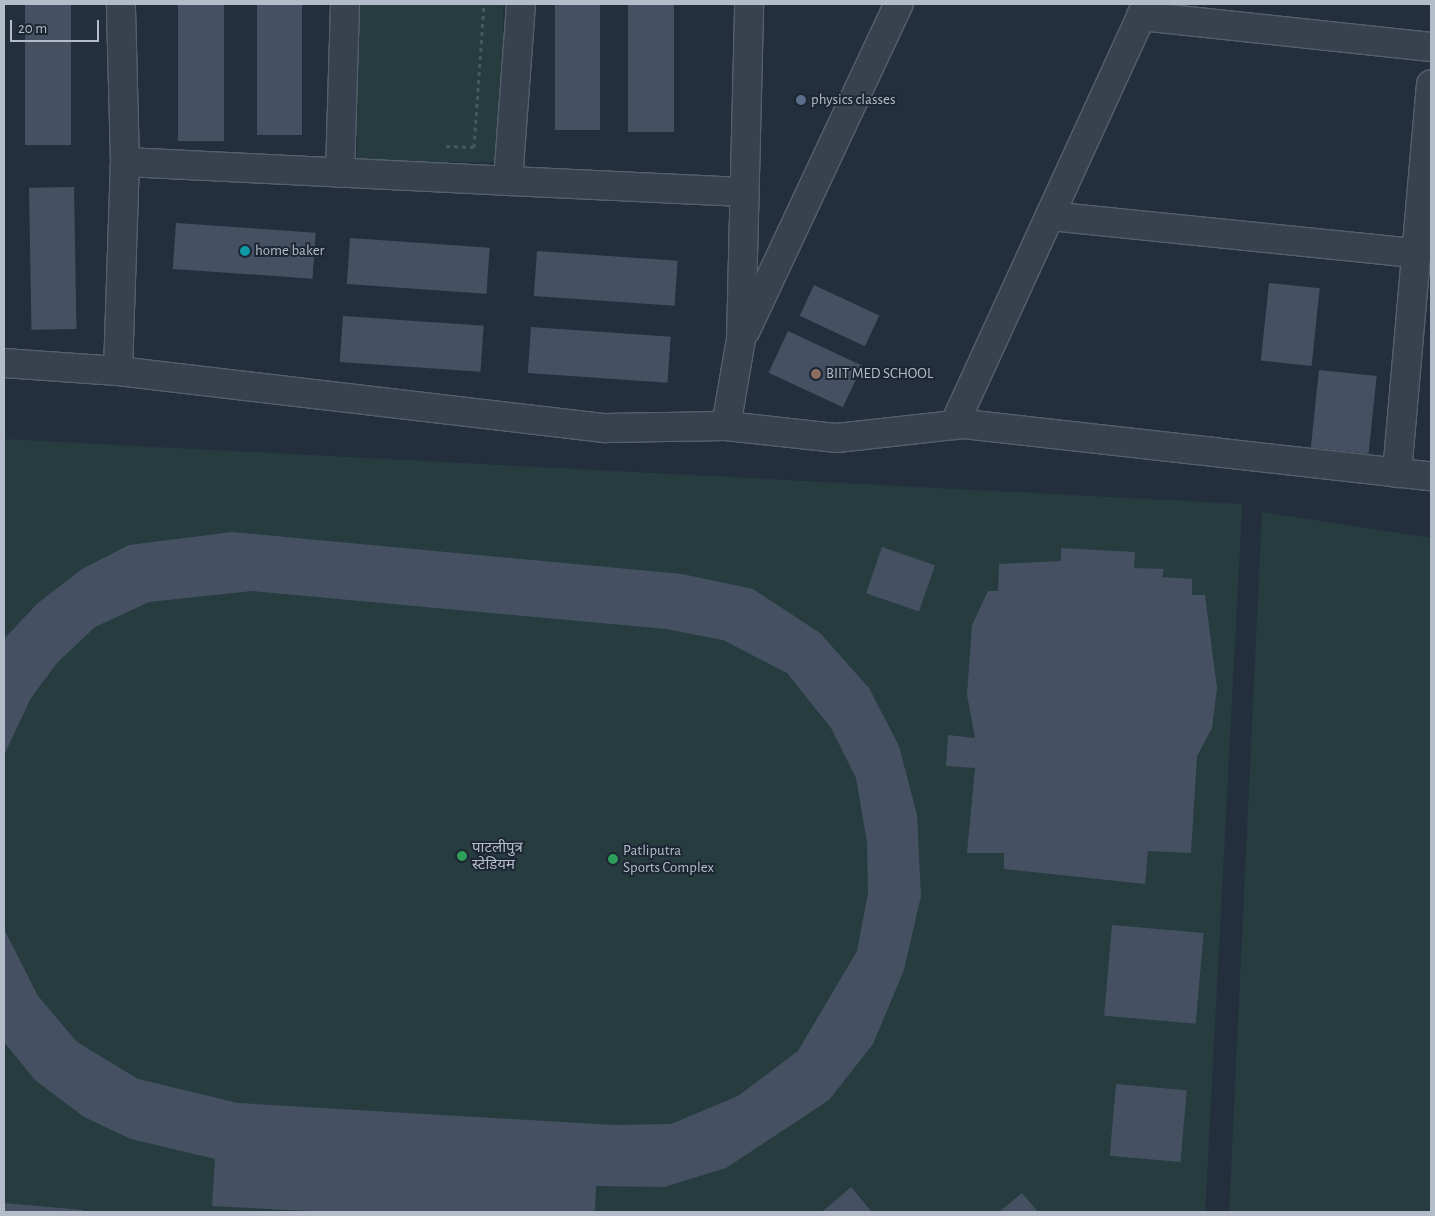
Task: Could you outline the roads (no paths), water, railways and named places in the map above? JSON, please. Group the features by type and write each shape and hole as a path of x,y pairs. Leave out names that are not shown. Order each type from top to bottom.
{"street":[{"path":"118,371 124,162 121,4"},
{"path":"340,173 345,4"},
{"path":"508,181 521,4"},
{"path":"726,426 741,339 749,4"},
{"path":"741,339 899,4"},
{"path":"954,425 1144,10 1431,47"},
{"path":"1397,473 1431,84"},
{"path":"124,162 745,192"},
{"path":"1050,216 1417,253"},
{"path":"4,363 118,371 605,428 726,426 837,438 954,425 1431,476"}],"place":[{"name":"physics classes","path":"801,100"},
{"name":"home baker","path":"245,251"},
{"name":"BIIT MED SCHOOL","path":"816,374"},
{"name":"पाटलीपुत्र स्टेडियम","path":"462,856"},
{"name":"Patliputra Sports Complex","path":"613,859"}]}
